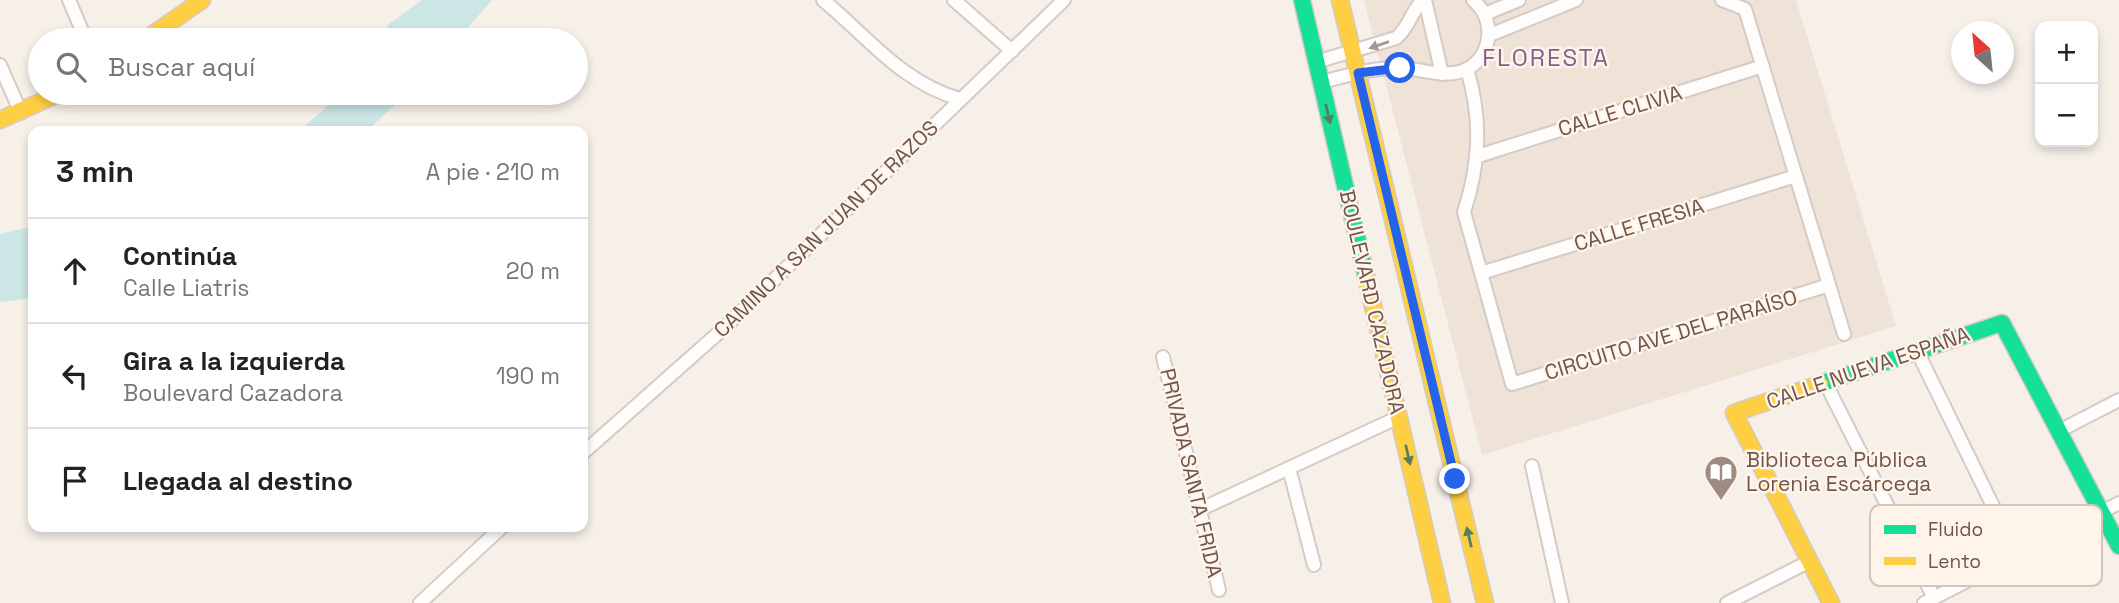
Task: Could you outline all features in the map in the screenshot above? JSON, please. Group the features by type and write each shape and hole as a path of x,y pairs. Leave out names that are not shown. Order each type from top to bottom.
{"street":[{"path":"69,0 81,28"},
{"path":"162,28 202,0"},
{"path":"823,0 903,73 941,94 960,99"},
{"path":"954,0 1012,51"},
{"name":"CAMINO A SAN JUAN DE RAZOS","path":"588,449 724,328 1064,0"},
{"name":"BOULEVARD CAZADORA","path":"1302,0 1442,603"},
{"name":"BOULEVARD CAZADORA","path":"1340,0 1485,603"},
{"path":"1316,62 1396,38 1403,33 1411,15 1424,0"},
{"path":"1424,0 1442,74"},
{"path":"1321,82 1358,73 1400,68 1442,74 1467,69 1483,55 1489,35 1485,14 1473,0"},
{"path":"1485,14 1519,0"},
{"path":"1489,35 1576,0"},
{"path":"1722,0 1745,9 1844,334"},
{"path":"0,65 21,113"},
{"name":"CALLE CLIVIA","path":"1478,156 1763,66"},
{"path":"1467,69 1477,112 1478,156 1464,212 1481,274"},
{"path":"0,120 37,105"},
{"name":"CALLE FRESIA","path":"1481,274 1796,176"},
{"name":"CIRCUITO AVE DEL PARAÍSO","path":"1481,274 1512,384 1829,285"},
{"name":"CALLE NUEVA ESPAÑA","path":"1810,561 1734,413 2002,323 2059,431"},
{"path":"1917,351 1992,505"},
{"name":"PRIVADA SANTA FRIDA","path":"1163,357 1219,590"},
{"path":"1825,382 1884,505"},
{"path":"2097,505 2059,431 2119,400"},
{"path":"1199,510 1399,417"},
{"path":"1532,466 1562,603"},
{"path":"1289,468 1314,565"},
{"path":"2102,512 2119,503"},
{"path":"2102,514 2119,546"},
{"path":"419,603 497,532"},
{"path":"1727,603 1810,561 1831,603"},
{"path":"1929,600 1956,586"}],"shaded area":[{"path":"1364,0 1796,0 1896,326 1482,455"}],"water":[{"path":"422,0 492,0 468,28 387,28"},
{"path":"329,105 395,105 372,126 305,126"},
{"path":"28,227 28,299 0,302 0,234"}],"traffic: fast":[{"path":"1302,0 1366,276"},
{"path":"1820,384 2002,323 2097,505"},
{"path":"2102,514 2119,546"}],"traffic: slow":[{"path":"162,28 202,0"},
{"path":"1340,0 1485,603"},
{"path":"0,120 33,105"},
{"path":"1366,276 1442,603"},
{"path":"1820,384 1734,413 1831,603"}],"place":[{"name":"Biblioteca Pública Lorenia Escárcega","path":"1721,502"}],"district":[{"name":"FLORESTA","path":"1546,58"}],"route":[{"path":"1400,68 1358,73 1455,479"}]}
